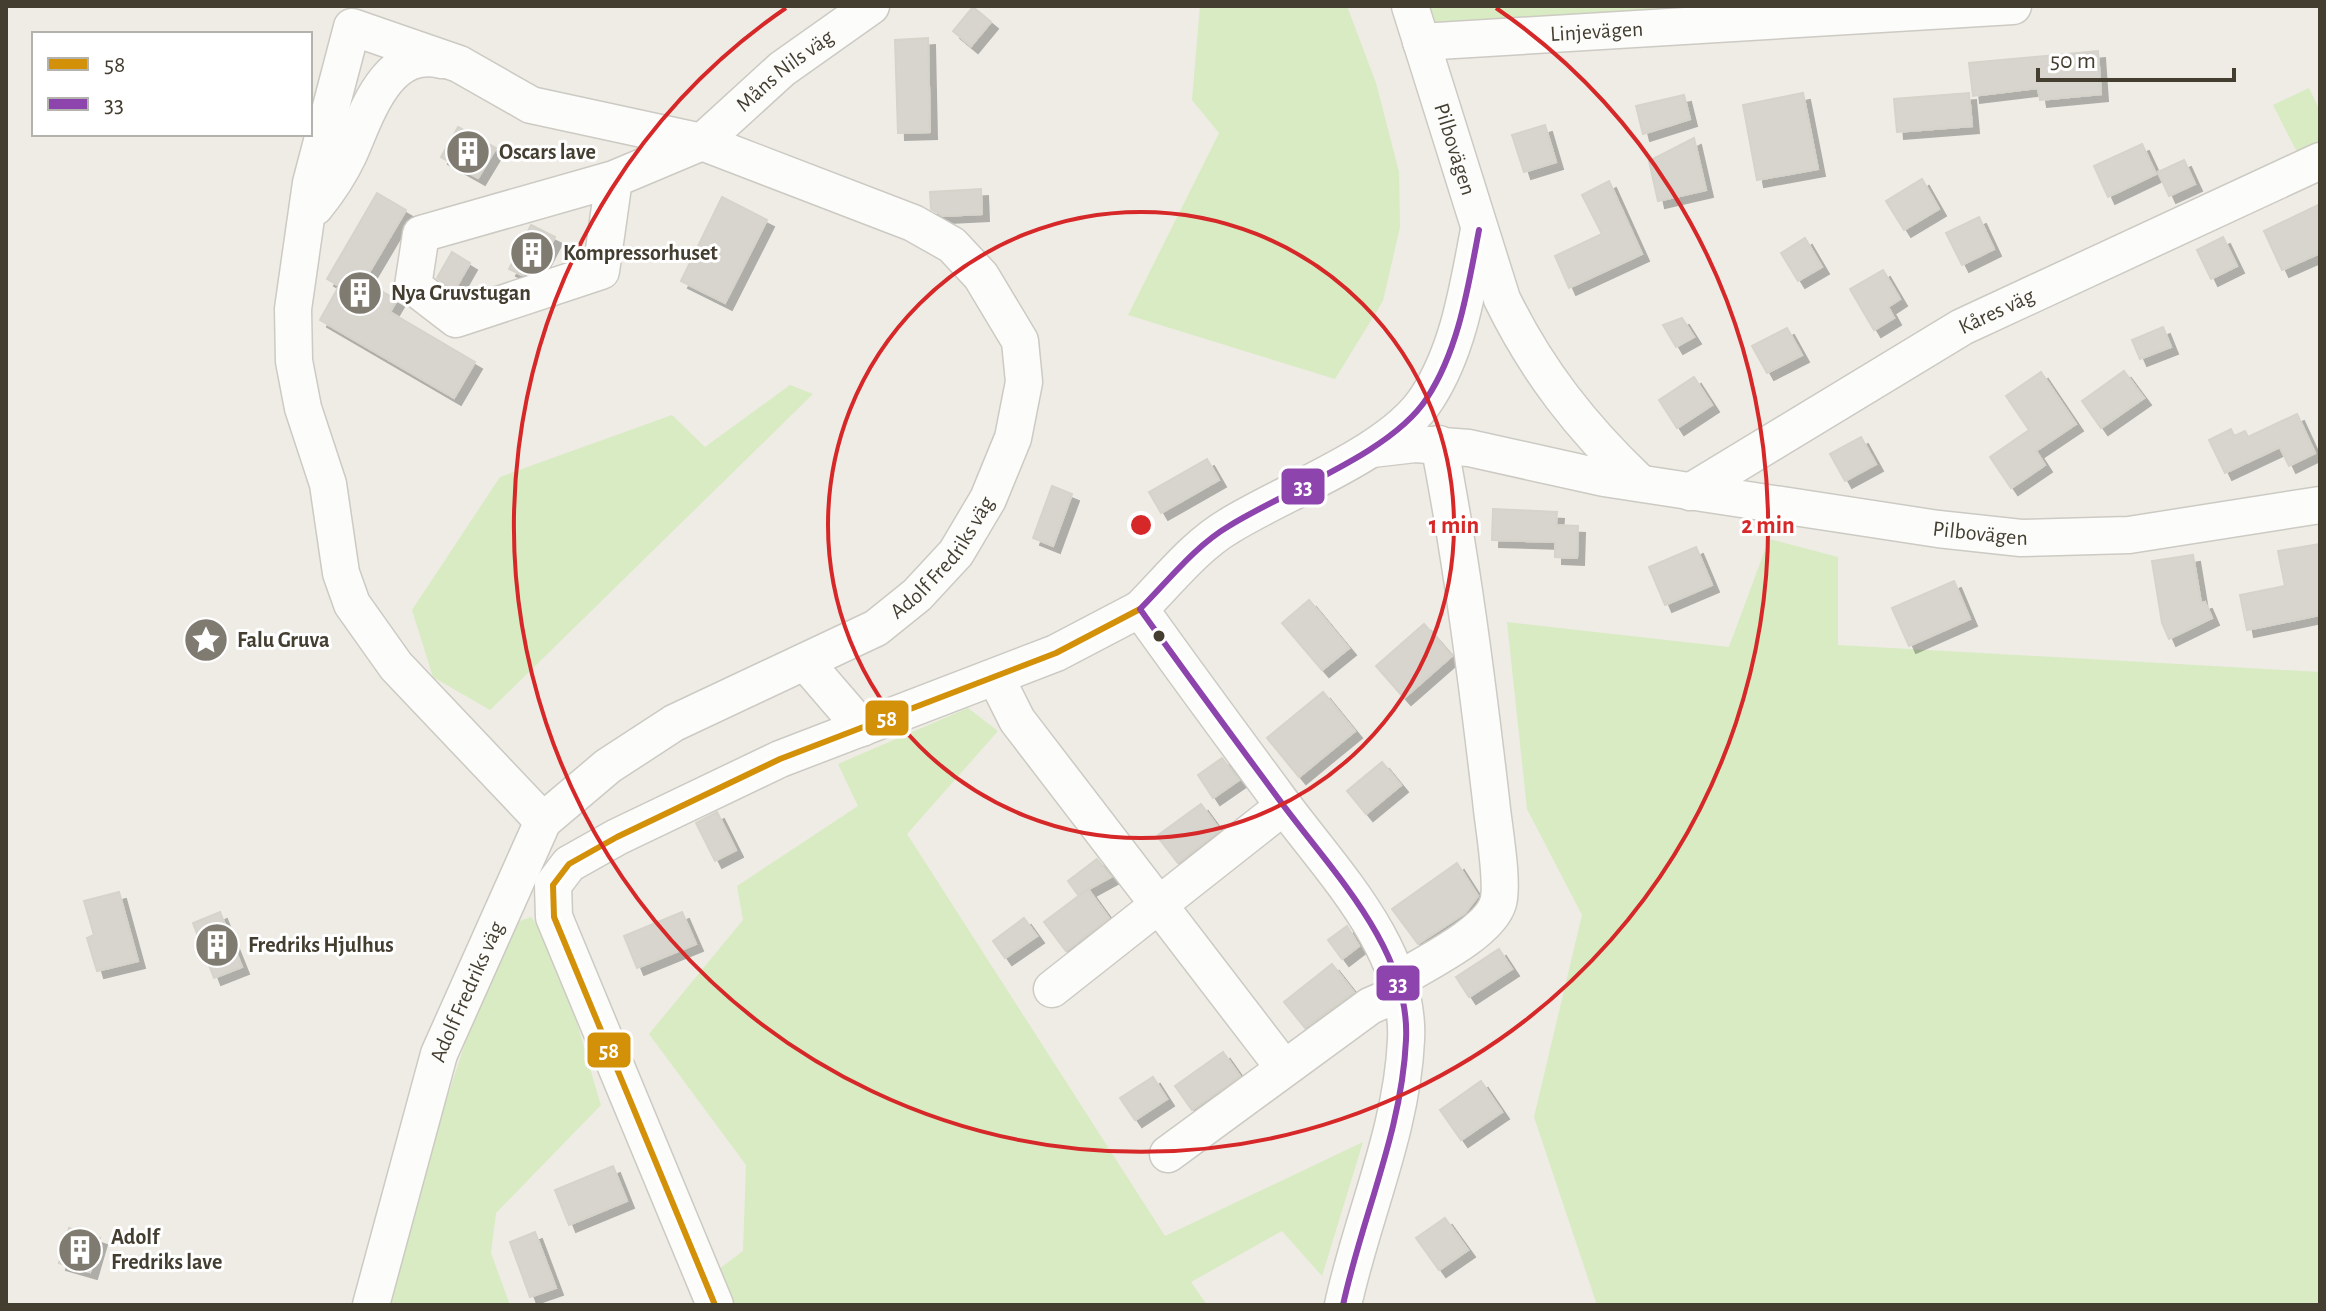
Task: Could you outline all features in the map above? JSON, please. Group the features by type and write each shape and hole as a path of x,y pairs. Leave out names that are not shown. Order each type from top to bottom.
{"street":[{"name":"Måns Nils väg","path":"614,179 601,271 456,319 413,286 421,234 614,179 702,142 782,69 871,6"},
{"name":"Pilbovägen","path":"1410,6 1502,299 1521,338 1591,437 1639,482"},
{"name":"Linjevägen","path":"1421,42 2013,6"},
{"name":"Adolf Fredriks väg","path":"305,221 352,27 459,64 531,105 702,142 913,223 952,245 981,276 1020,341 1024,382 1013,438 988,499 956,553 917,595 876,628 674,723 608,766 543,821 439,1054 371,1305"},
{"path":"459,64 433,58 403,65 383,82 330,188 305,221 293,309 294,361 303,408 328,484 341,573 352,604 396,666 543,821"},
{"name":"Kåres väg","path":"1690,492 1962,327 2320,161"},
{"path":"715,1305 554,917 551,892 569,864 617,837 780,759 1056,653 1140,609 1215,535 1370,449 1404,424 1426,402 1437,381 1463,309 1479,230"},
{"name":"Pilbovägen","path":"1370,449 1439,444 1690,492 1938,529 2045,539 2168,530 2320,505"},
{"path":"1168,1154 1475,932 1498,904 1497,855 1479,694 1464,582 1439,444"},
{"path":"1140,609 1365,918 1399,987 1406,1038 1403,1069 1379,1177 1340,1299"},
{"path":"806,663 862,728"},
{"path":"996,678 1017,720 1284,1068"},
{"path":"1052,989 1284,806"}],"green space":[{"path":"1200,6 1347,6 1376,83 1399,172 1400,227 1383,301 1335,379 1128,315 1219,133 1192,100"},
{"path":"1426,6 1813,6 1479,28 1431,21"},
{"path":"2309,88 2320,111 2320,143 2298,154 2273,105"},
{"path":"790,385 813,394 490,710 433,677 412,610 500,477 672,415 705,447"},
{"path":"1769,539 1838,557 1838,645 2320,672 2320,1305 1597,1305 1534,1117 1582,915 1527,809 1507,622 1729,647"},
{"path":"968,708 998,731 907,834 1165,1236 1363,1142 1322,1276 1282,1231 1191,1282 1207,1305 727,1305 715,1272 743,1251 746,1165 649,1034 743,920 737,886 858,806 838,764"},
{"path":"531,917 542,933 562,979 601,1105 496,1213 491,1253 510,1305 389,1305 442,1113 481,995 517,922"}],"building":[{"path":"973,7 991,22 971,46 953,31"},
{"path":"928,38 930,132 898,133 895,40"},
{"path":"2098,51 2101,94 2040,100 2038,88 1973,96 1969,63"},
{"path":"1803,93 1818,169 1757,180 1743,105"},
{"path":"1969,93 1972,126 1897,132 1894,99"},
{"path":"1684,95 1690,119 1643,134 1636,106"},
{"path":"1545,125 1556,162 1524,172 1512,135"},
{"name":"Oscars lave","path":"458,127 496,148 478,178 441,157"},
{"path":"1694,138 1706,190 1658,201 1649,161"},
{"path":"2142,144 2156,174 2108,197 2094,166"},
{"path":"2184,160 2195,184 2169,196 2158,172"},
{"path":"1922,179 1939,209 1904,230 1886,201"},
{"path":"1609,181 1642,254 1569,288 1555,256 1602,234 1582,195"},
{"path":"981,189 982,214 943,216 931,209 930,192"},
{"name":"Nya Gruvstugan","path":"377,193 406,210 364,281 397,300 390,312 475,362 454,398 320,320 339,286 327,279"},
{"path":"722,197 767,220 725,303 681,281"},
{"path":"2320,204 2320,253 2282,270 2264,231"},
{"path":"1979,217 1994,249 1962,265 1946,233"},
{"name":"Kompressorhuset","path":"531,225 555,237 538,270 522,275 509,269"},
{"path":"2223,237 2237,266 2211,279 2197,250"},
{"path":"1805,238 1822,267 1798,281 1781,253"},
{"path":"452,252 470,263 454,291 437,278"},
{"path":"1883,270 1900,299 1888,307 1894,318 1874,330 1850,289"},
{"path":"1682,318 1694,337 1676,347 1663,325"},
{"path":"2163,327 2171,347 2140,359 2132,340"},
{"path":"1787,328 1802,355 1767,373 1752,346"},
{"path":"2124,371 2144,398 2101,428 2082,401"},
{"path":"2041,372 2076,424 2036,451 2045,465 2011,488 1990,457 2029,430 2006,396"},
{"path":"1694,377 1712,405 1677,428 1659,400"},
{"path":"2297,414 2315,453 2289,466 2280,447 2225,473 2209,440 2231,429 2234,436 2245,431 2248,437"},
{"path":"1861,437 1876,464 1845,481 1830,454"},
{"path":"1207,459 1219,480 1161,513 1149,492"},
{"path":"1052,486 1072,494 1053,546 1033,538"},
{"path":"1493,509 1557,512 1556,525 1578,526 1577,558 1555,557 1555,542 1492,540"},
{"path":"2320,544 2320,615 2247,630 2240,595 2285,586 2278,551"},
{"path":"1696,547 1712,585 1665,605 1649,567"},
{"path":"2193,555 2201,603 2205,602 2212,618 2169,639 2162,623 2152,561"},
{"path":"1954,581 1970,619 1909,646 1892,608"},
{"path":"1309,600 1349,648 1322,670 1282,623"},
{"path":"1424,624 1452,656 1404,698 1376,666"},
{"path":"1323,692 1355,731 1299,777 1267,738"},
{"path":"1222,758 1239,780 1213,798 1198,775"},
{"path":"1382,762 1401,785 1366,814 1347,791"},
{"path":"1201,804 1220,830 1178,863 1157,836"},
{"path":"717,812 736,850 715,861 696,823"},
{"path":"1097,859 1111,877 1078,895 1068,881"},
{"path":"1457,863 1478,896 1465,913 1418,944 1392,909"},
{"path":"1088,889 1109,918 1066,951 1044,922"},
{"path":"119,892 138,961 97,971 87,938 94,935 84,901"},
{"name":"Fredriks Hjulhus","path":"220,912 242,967 214,978 193,923"},
{"path":"682,912 696,944 637,968 624,936"},
{"path":"1024,918 1037,936 1005,958 993,941"},
{"path":"1347,926 1359,946 1342,959 1328,940"},
{"path":"1499,949 1512,969 1469,997 1456,977"},
{"path":"1332,964 1354,992 1305,1028 1284,1002"},
{"path":"1223,1052 1240,1076 1192,1110 1175,1086"},
{"path":"1153,1077 1167,1099 1135,1120 1120,1098"},
{"path":"1481,1081 1502,1112 1461,1140 1440,1110"},
{"path":"613,1166 627,1201 569,1225 555,1190"},
{"path":"1445,1218 1468,1250 1439,1270 1416,1238"},
{"name":"Adolf Fredriks lave","path":"69,1228 100,1238 90,1272 59,1263"},
{"path":"535,1232 556,1288 530,1297 510,1242"}],"transit line":[{"name":"33","path":"1343,1305 1389,1141 1403,1074 1406,1040 1404,1006 1395,972 1362,909 1140,609 1193,554 1217,534 1336,470 1411,418 1438,379 1455,338 1479,230"},
{"name":"58","path":"715,1305 554,917 553,885 569,864 617,837 780,759 1056,653 1140,609"}],"place":[{"name":"Oscars lave","path":"468,152"},
{"name":"Kompressorhuset","path":"532,253"},
{"name":"Nya Gruvstugan","path":"360,293"},
{"name":"Falu Gruva","path":"206,640"},
{"name":"Fredriks Hjulhus","path":"217,945"},
{"name":"Adolf Fredriks lave","path":"80,1250"}]}
